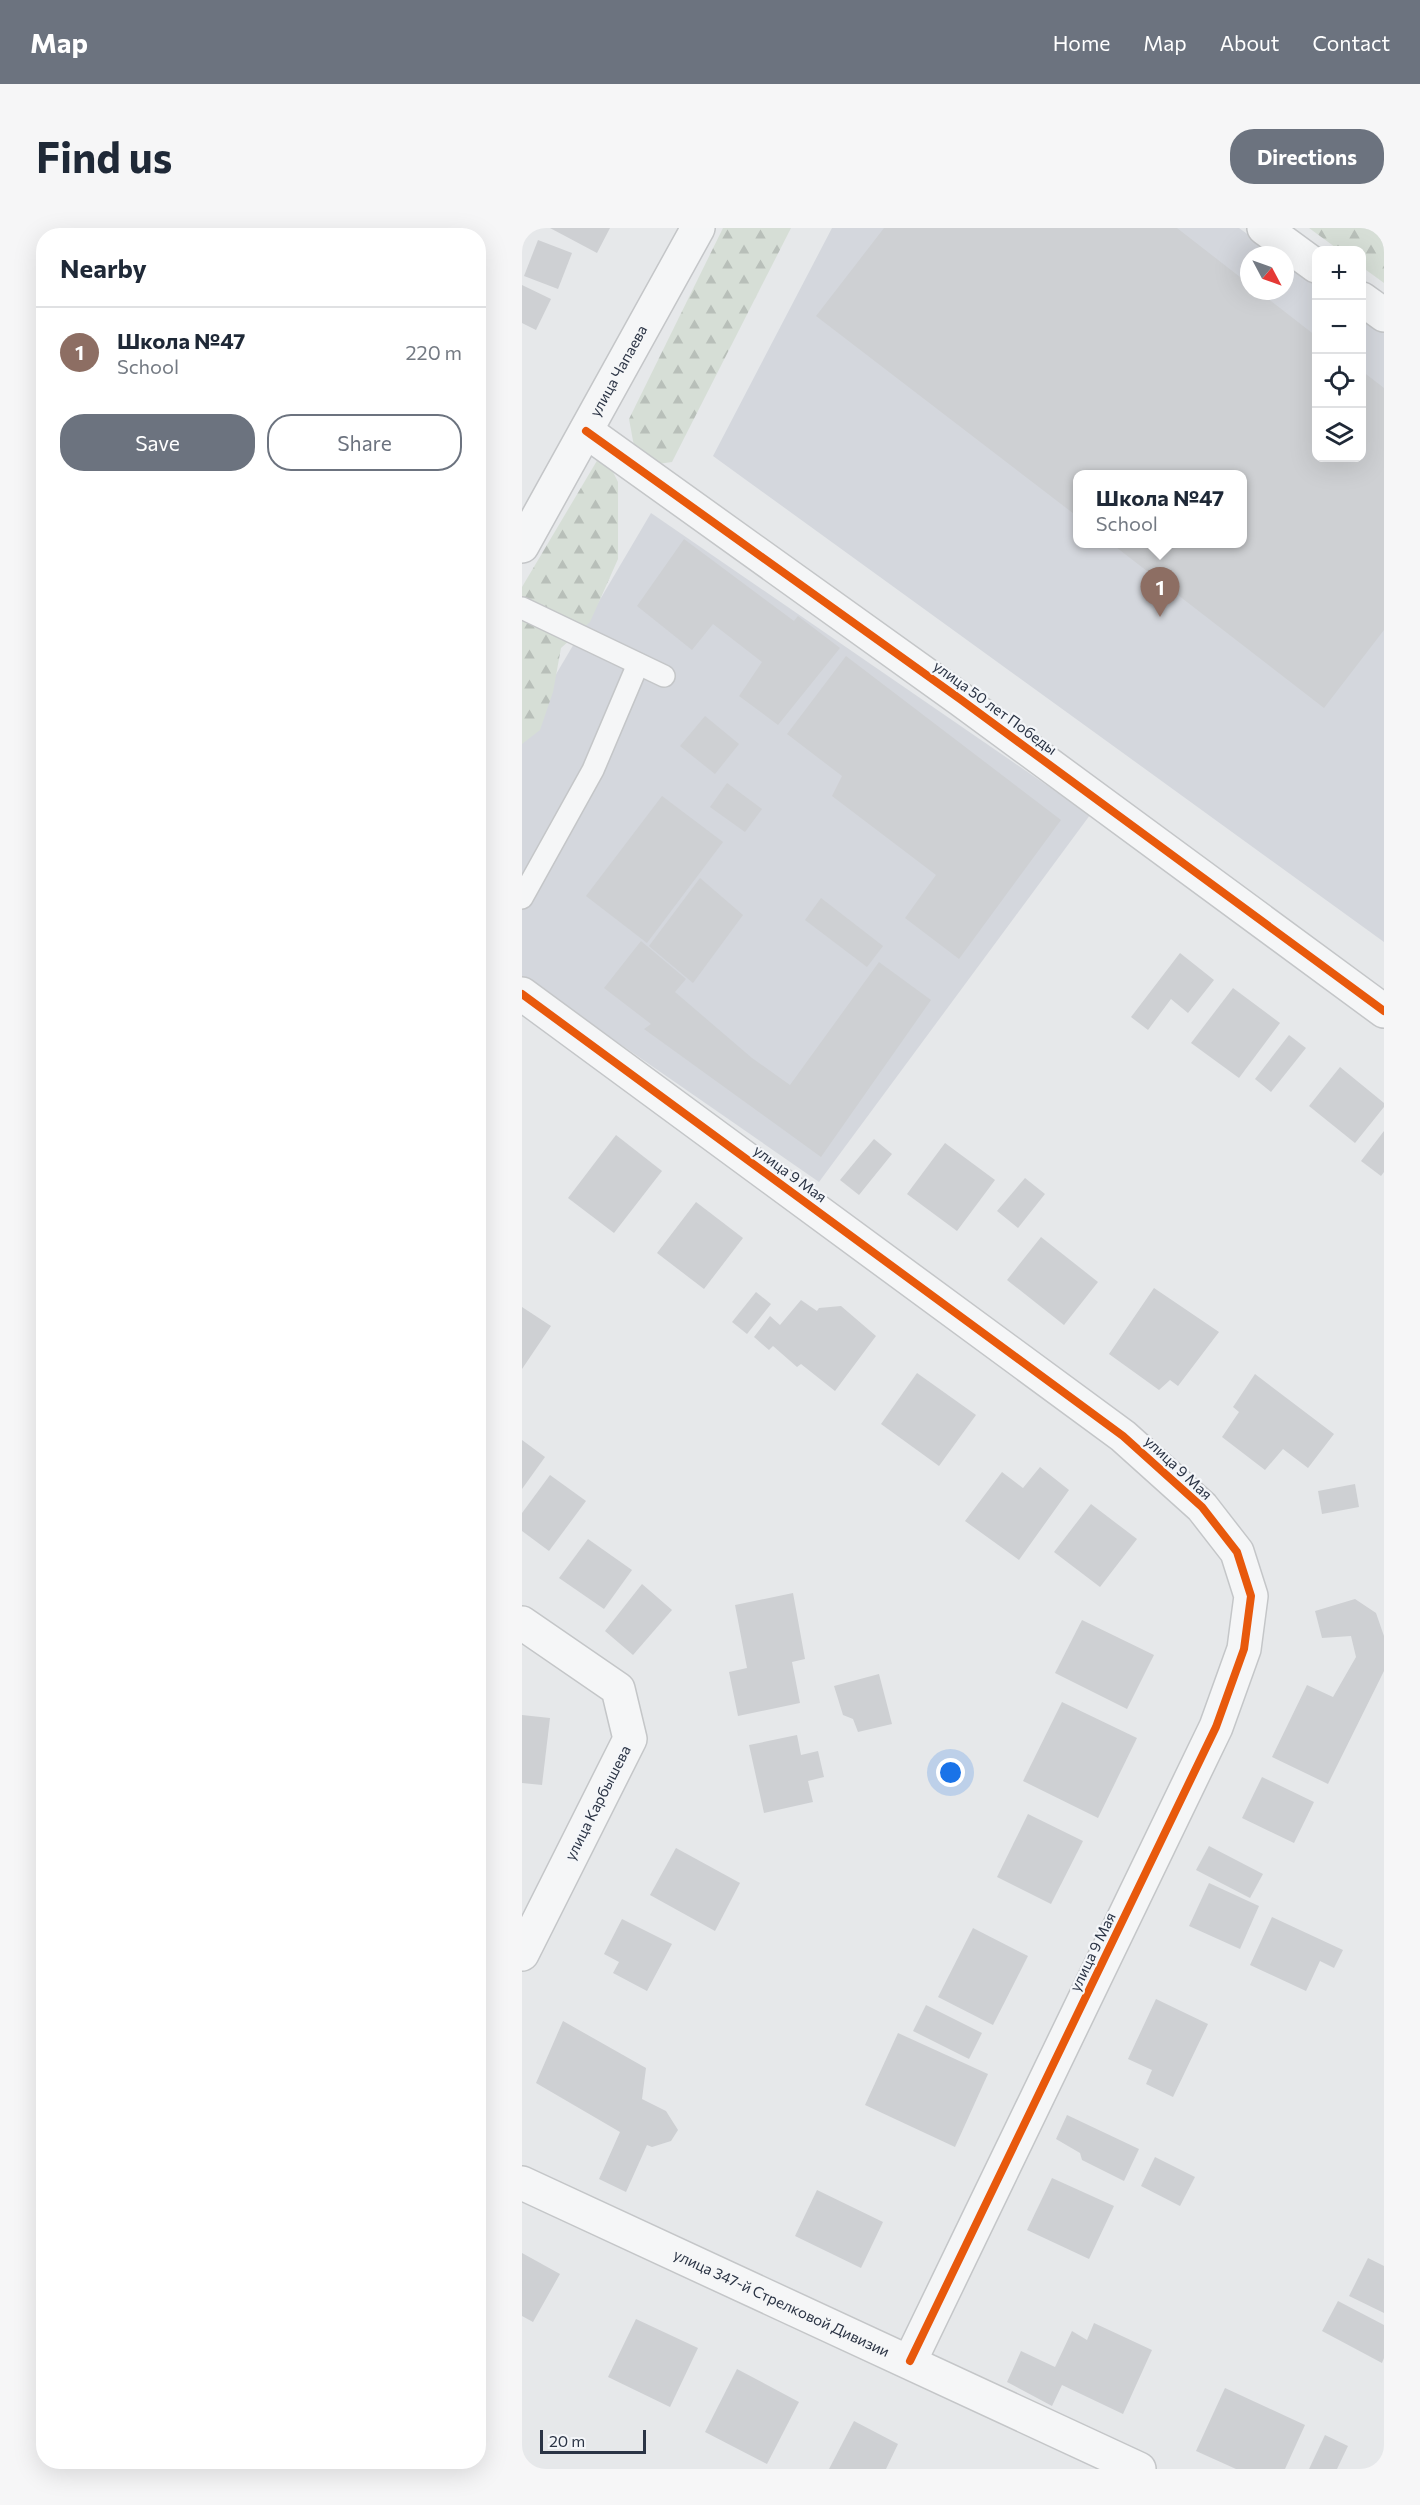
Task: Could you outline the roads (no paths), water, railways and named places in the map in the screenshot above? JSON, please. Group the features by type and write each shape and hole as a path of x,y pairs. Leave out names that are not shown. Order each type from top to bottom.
{"street":[{"name":"улица Чапаева","path":"522,546 698,228"},
{"path":"1264,228 1312,262"},
{"path":"1363,300 1384,315"},
{"name":"улица 50 лет Победы","path":"586,430 970,706 1384,1011"},
{"name":"улица 9 Мая","path":"522,994 1123,1436 1202,1507 1237,1552 1251,1596 1244,1648 1216,1727 910,2361"},
{"name":"улица Карбышева","path":"522,1623 618,1689 630,1739 522,1954"},
{"name":"улица 347-й Стрелковой Дивизии","path":"522,2183 1139,2469"}],"lane":[{"path":"522,608 664,676"},
{"path":"522,898 593,770 638,664"}],"place":[{"name":"Школа №47","path":"1160,617"}]}
